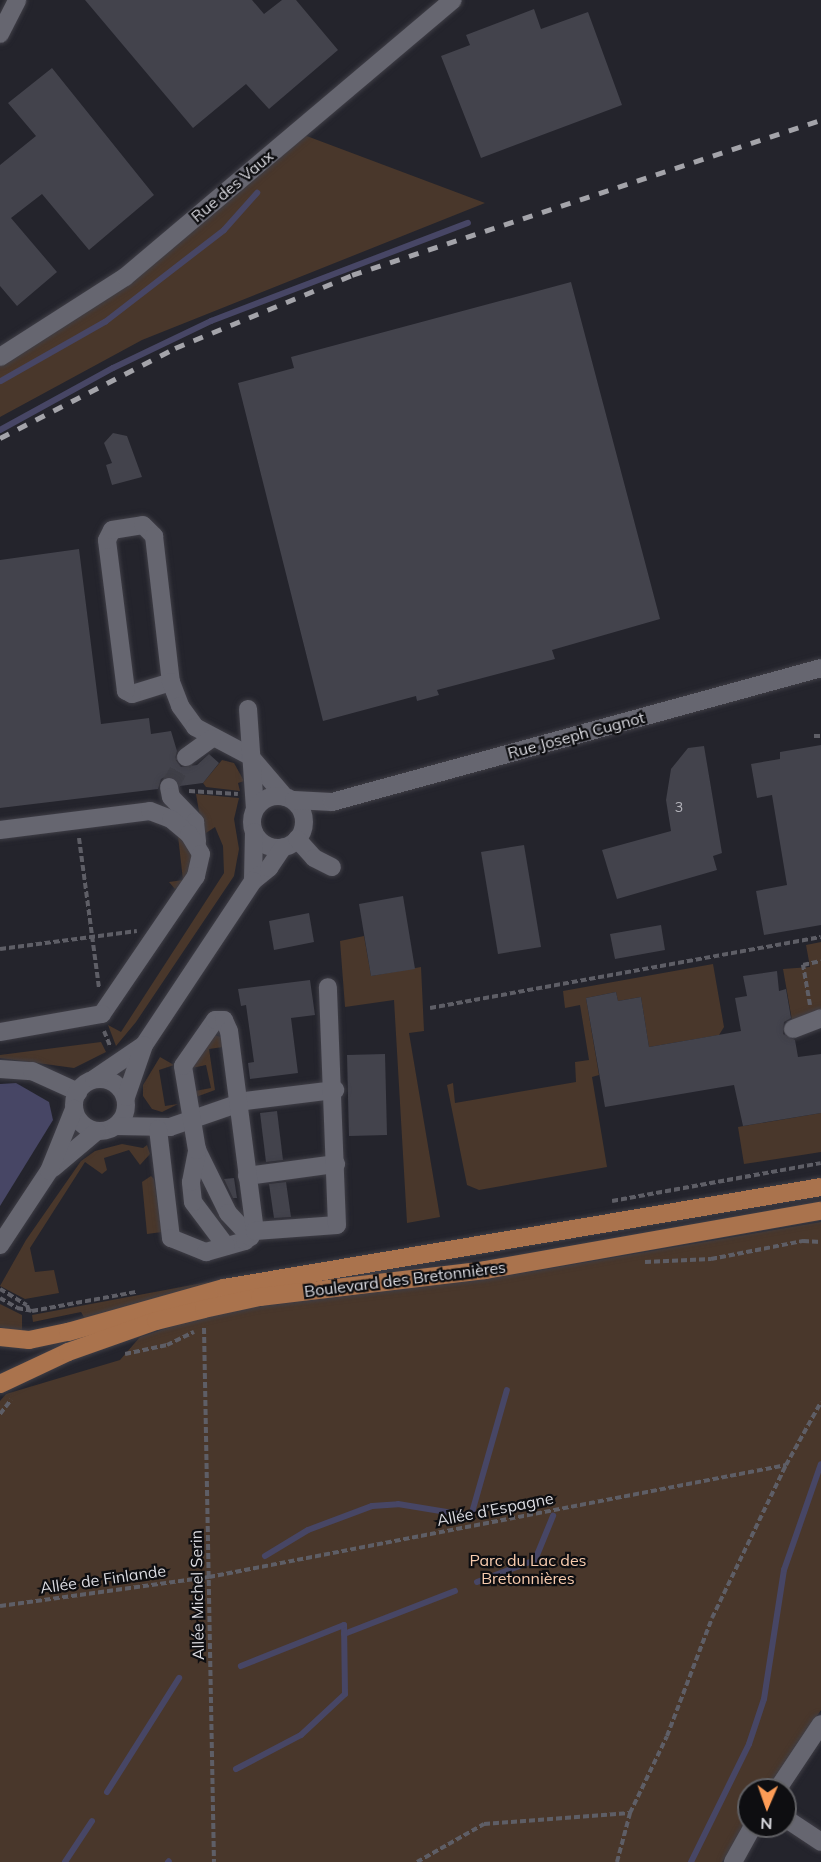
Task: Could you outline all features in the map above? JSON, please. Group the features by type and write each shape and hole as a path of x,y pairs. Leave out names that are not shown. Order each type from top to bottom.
{"main road":[{"name":"Boulevard des Bretonnières","path":"0,1338 29,1340 68,1332 224,1288 821,1187"},
{"name":"Boulevard des Bretonnières","path":"0,1384 68,1352 156,1321 260,1297 485,1270 821,1211"}],"street":[{"path":"0,34 17,0"},
{"name":"Rue des Vaux","path":"0,357 125,277 453,0"},
{"path":"171,682 132,694 126,691 107,540 112,530 143,525 154,536 171,682 180,706 195,727 252,760 302,812 295,837"},
{"name":"Rue Joseph Cugnot","path":"289,799 332,802 821,668"},
{"path":"248,709 255,808 253,881"},
{"path":"186,757 212,738"},
{"path":"0,1032 102,1014 201,866 195,822 171,796 169,787"},
{"path":"255,808 267,798 289,799"},
{"name":"Rue Joseph Cugnot","path":"126,1100 144,1045 253,881 269,868 295,837 332,802"},
{"path":"0,830 150,811 171,819 197,842"},
{"path":"254,832 266,845 295,837"},
{"path":"295,837 314,858 332,867"},
{"path":"0,1245 49,1171 76,1100 94,1079 117,1084 126,1100 153,1127 171,1238 206,1252 253,1234 337,1225 335,1090 328,987"},
{"path":"226,1246 193,1202 196,1150 183,1066 219,1019 228,1024 253,1234"},
{"path":"793,1029 817,1019"},
{"name":"Rue Joseph Cugnot","path":"94,1079 144,1045"},
{"path":"0,1070 32,1071 76,1100 82,1124 97,1131"},
{"path":"49,1171 97,1131 116,1126 153,1127 191,1119 238,1102 335,1090"},
{"path":"116,1126 125,1113 126,1100"},
{"path":"196,1150 228,1214 253,1234"},
{"path":"247,1176 336,1164"},
{"path":"785,1778 821,1724"},
{"path":"797,1826 821,1842"},
{"path":"734,1862 747,1838"}],"path":[{"path":"814,736 821,736"},
{"path":"76,819 106,1041 123,1060"},
{"path":"0,949 161,928"},
{"path":"430,1008 821,937"},
{"path":"817,1019 803,965 821,961"},
{"path":"642,1263 711,1259 803,1241 821,1242"},
{"path":"0,1289 27,1305 29,1311"},
{"path":"119,1355 167,1345 212,1325"},
{"name":"Allée Michel Serin","path":"204,1328 214,1862"},
{"path":"0,1414 18,1395"},
{"path":"616,1862 630,1812 668,1736 712,1618 786,1465 821,1402"},
{"name":"Allée d’Espagne","path":"208,1576 786,1465"},
{"name":"Allée de Finlande","path":"0,1606 208,1576"},
{"path":"417,1862 484,1824 630,1812"}],"green space":[{"path":"296,132 485,203 142,340 0,417 0,357 94,300"},
{"path":"222,760 234,763 244,781 238,783 240,791 206,787 203,783"},
{"path":"196,794 239,798 234,819 239,849 234,876 136,1022 116,1046 108,1025 121,1032 224,873 223,846 215,827 203,835"},
{"path":"178,836 191,845 193,864 179,887 175,889 169,882 183,880"},
{"path":"364,936 371,976 421,967 424,1031 409,1033 440,1217 407,1223 394,1000 345,1007 340,941"},
{"path":"821,942 821,1009 792,1020 783,969 810,967 806,945"},
{"path":"713,964 724,1027 719,1035 649,1047 641,997 618,1001 616,992 586,998 599,1075 592,1077 607,1167 479,1190 467,1185 447,1085 453,1083 455,1103 576,1082 575,1062 589,1060 580,1005 565,1008 563,991"},
{"path":"214,1035 221,1037 223,1047 209,1049 215,1090 196,1097 195,1091 211,1088 206,1065 192,1068"},
{"path":"101,1042 106,1052 74,1068 0,1058 0,1055"},
{"path":"160,1057 174,1065 159,1070 165,1106 178,1104 162,1112 152,1109 143,1096 143,1085"},
{"path":"821,1113 821,1152 744,1164 738,1127"},
{"path":"122,1144 143,1148 147,1145 150,1154 140,1165 129,1150 104,1158 107,1170 102,1174 85,1162 30,1248 35,1272 54,1270 59,1293 25,1299 0,1286 26,1240 81,1161 95,1151"},
{"path":"151,1176 154,1179 162,1232 147,1234 142,1182"},
{"name":"Parc du Lac des Bretonnières","path":"821,1222 821,1710 776,1778 737,1778 737,1838 722,1862 0,1862 0,1401 6,1394 120,1360 140,1337 216,1312 494,1278"},
{"path":"208,1282 209,1286 85,1319 81,1312 33,1322 32,1315"},
{"path":"0,1304 22,1315 22,1334 0,1327"}],"water":[{"path":"16,1083 49,1102 53,1120 0,1206 0,1084"}],"building":[{"path":"85,0 252,0 264,14 282,0 296,0 338,50 269,109 246,84 193,128"},
{"path":"534,9 541,29 588,12 622,105 481,158 441,56 470,45 466,35"},
{"path":"52,68 154,195 89,250 42,194 11,218 57,272 17,306 0,286 0,165 36,136 8,103"},
{"path":"571,282 660,619 552,650 555,659 437,690 439,695 417,701 416,696 323,721 238,383 294,368 291,357"},
{"path":"113,433 127,436 142,477 112,485 106,465 112,463 104,443"},
{"path":"79,549 101,724 149,718 151,734 171,731 177,751 175,759 181,767 197,765 209,754 219,763 203,783 180,786 177,779 167,776 161,779 158,789 0,808 0,560"},
{"path":"821,745 821,925 764,935 756,891 787,885 772,795 757,798 751,764 780,759 780,752"},
{"path":"704,746 722,853 713,856 717,870 617,899 602,850 671,831 666,800 671,769 688,748"},
{"path":"524,845 541,947 498,954 481,852"},
{"path":"403,896 415,969 371,976 359,904"},
{"path":"309,913 314,942 274,950 269,921"},
{"path":"661,925 665,950 615,959 610,934"},
{"path":"777,971 779,991 786,989 791,1018 784,1022 783,1034 795,1040 798,1057 821,1054 821,1113 743,1126 734,1085 605,1107 586,998 616,992 618,1001 641,997 649,1047 741,1031 735,998 747,996 743,976"},
{"path":"310,980 315,1015 291,1018 298,1073 250,1079 248,1063 254,1062 246,1005 241,1006 238,989"},
{"path":"385,1054 387,1135 349,1136 347,1055"},
{"path":"277,1111 283,1160 266,1162 260,1113"},
{"path":"234,1178 237,1198 233,1198 224,1179"},
{"path":"286,1182 291,1217 274,1218 269,1184"}],"waterway":[{"path":"1,381 105,322 224,230 257,193"},
{"path":"0,430 113,368 211,321 468,223"},
{"path":"265,1556 308,1530 372,1506 398,1504 471,1516 507,1390"},
{"path":"691,1862 749,1744 764,1699 784,1570 821,1464"},
{"path":"477,1582 535,1560 553,1516"},
{"path":"344,1634 455,1591"},
{"path":"236,1769 301,1735 345,1694 344,1625 241,1666"},
{"path":"107,1792 179,1678"},
{"path":"65,1862 92,1821"}],"tunnel":[{"path":"169,787 186,757"}],"railway":[{"path":"0,438 175,348 352,275 821,120"}]}
